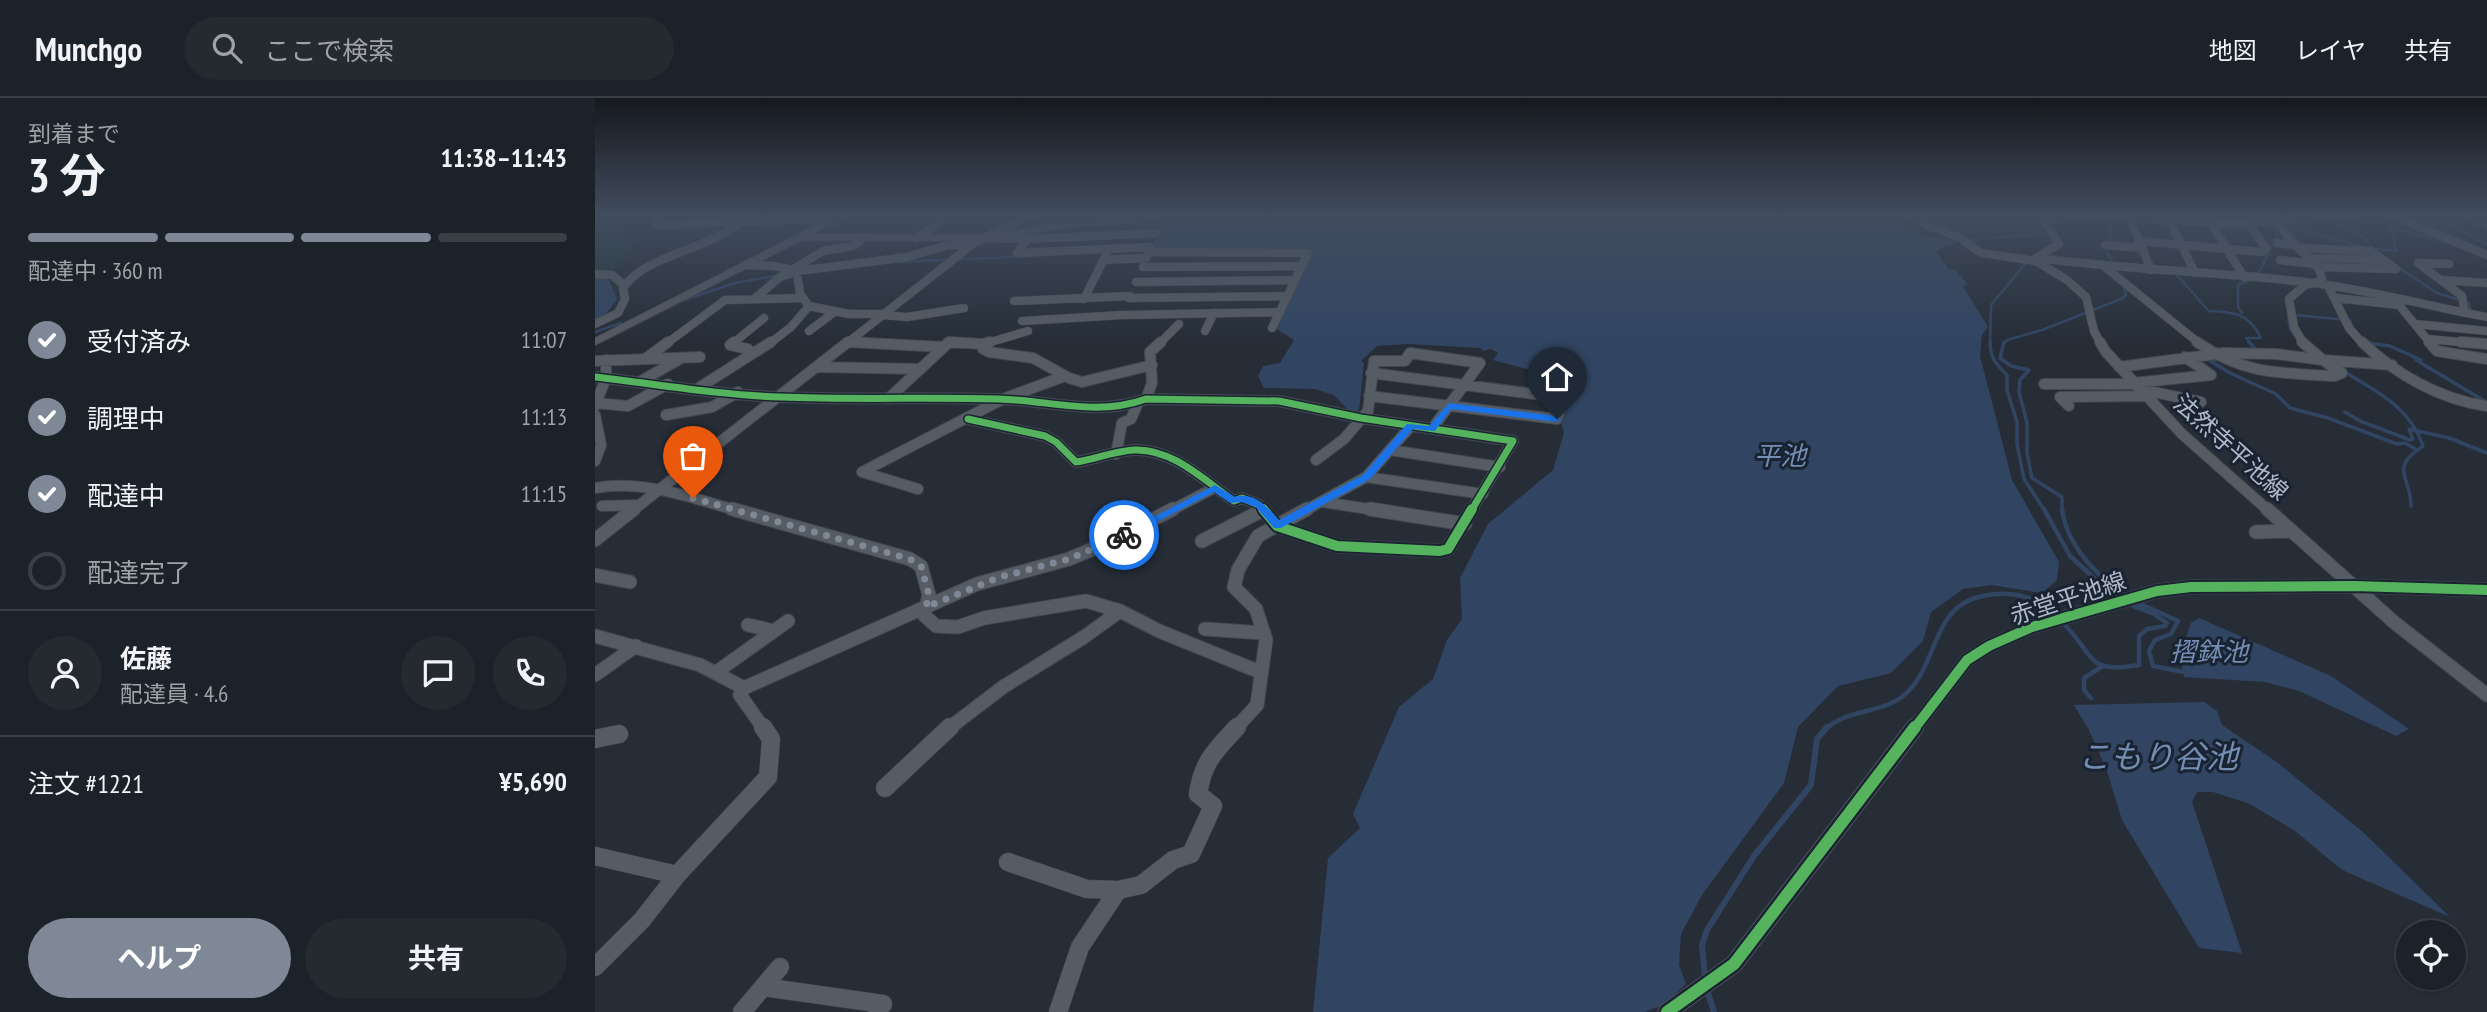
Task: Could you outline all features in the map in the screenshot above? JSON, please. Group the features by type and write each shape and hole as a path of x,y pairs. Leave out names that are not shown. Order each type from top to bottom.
{"main road":[{"path":"595,342 761,257"}],"street":[{"path":"595,324 618,313 625,299 622,290 624,285 648,269 675,257"},
{"path":"744,265 797,273 816,257"},
{"path":"754,299 780,277 908,257"},
{"path":"595,540 957,257"},
{"path":"1084,299 1105,257 1120,257"},
{"path":"1122,315 1147,257"},
{"path":"1157,257 1302,266"},
{"path":"1272,328 1306,257"},
{"name":"法然寺平池線","path":"2014,257 2036,259 2059,274 2086,298 2096,336 2137,388 2182,434 2417,642 2487,695"},
{"path":"2036,259 2040,257"},
{"path":"2145,257 2151,270"},
{"path":"2187,257 2195,273"},
{"path":"2231,257 2244,277"},
{"path":"2303,257 2337,298 2354,334 2392,365 2452,398 2470,405 2487,406"},
{"path":"2280,260 2312,268 2396,269 2379,257"},
{"path":"2036,259 2244,277 2383,260"},
{"path":"2449,264 2418,263 2462,296 2466,329"},
{"path":"2105,267 2216,354 2235,364 2257,371 2335,376 2342,373 2301,342 2293,330 2290,317 2288,299 2312,268"},
{"path":"700,387 804,315 806,302 797,273"},
{"path":"595,274 612,275 624,285"},
{"path":"1136,282 1295,280"},
{"path":"2441,280 2487,283"},
{"path":"2328,286 2389,294 2487,317"},
{"path":"1014,301 1287,296"},
{"path":"2337,298 2399,305 2437,351 2487,359"},
{"path":"645,359 725,300 806,302 833,313 907,317 964,308"},
{"path":"1041,320 1047,300"},
{"path":"1022,321 1122,315 1280,312"},
{"path":"809,331 833,313"},
{"path":"1205,331 1214,313"},
{"path":"750,354 748,349 730,345 764,318"},
{"path":"1116,454 1122,423 1131,419 1152,383 1153,365 1150,352 1179,324"},
{"path":"2415,324 2487,331"},
{"path":"888,398 949,342 982,344 1028,331"},
{"path":"2427,339 2487,344"},
{"path":"848,342 944,347"},
{"path":"982,344 983,349 992,353 1021,354 1035,358 1071,381 1082,382 1153,365"},
{"path":"1316,460 1343,439 1368,411 1374,361 1405,361 1410,353 1480,363 1432,429"},
{"path":"2119,367 2191,363 2216,354 2283,355 2392,365"},
{"path":"595,360 700,357"},
{"path":"641,382 680,358"},
{"path":"606,360 595,405 628,406 669,384"},
{"path":"2069,406 2060,397 2095,399 2176,376 2211,375 2191,363"},
{"path":"817,367 920,369"},
{"path":"1369,396 1557,419 1559,414 1551,396 1371,373"},
{"path":"918,489 862,472 1003,399 1065,376"},
{"path":"601,378 778,397 1003,399 1037,406 1142,401 1270,400 1361,418 1513,441 1465,524 1448,549 1440,551 1337,546 1277,526 1259,505 1242,498 1234,501 1173,459 1153,452 1140,450 1076,462 1056,442 1045,436 968,419"},
{"path":"2044,384 2137,388 2201,402"},
{"path":"666,415 712,407 738,392"},
{"path":"595,415 601,442 599,456 595,461"},
{"path":"1008,862 1087,890 1118,890 1140,885 1173,860 1191,854 1213,806 1198,794 1202,770 1210,755 1257,705 1266,640 1256,608 1234,587 1238,570 1258,536 1366,477 1411,426"},
{"path":"1390,450 1500,467"},
{"path":"1366,477 1483,494"},
{"path":"595,488 615,484 657,491 808,529 910,559 921,566 929,595 924,614 936,626 958,627 984,618 1086,601 1120,611 1159,631 1260,672"},
{"path":"595,967 642,920 677,875 768,777 771,739 740,695 744,688 1000,577 1069,559 1149,524 1215,488"},
{"path":"1323,502 1465,524"},
{"path":"602,506 638,506"},
{"path":"1202,541 1263,510"},
{"path":"2256,532 2293,531"},
{"path":"595,575 630,582"},
{"name":"赤堂平池線","path":"1667,1012 1685,1002 1734,964 1967,660 1989,646 2032,627 2157,591 2192,587 2354,586 2487,590"},
{"path":"885,788 923,749 959,718 1022,674 1097,631 1120,611"},
{"path":"716,673 788,621"},
{"path":"748,625 774,631"},
{"path":"1205,629 1263,633"},
{"path":"595,636 700,665 744,688"},
{"path":"595,675 636,646"},
{"path":"595,739 619,734"},
{"path":"595,856 677,875"},
{"path":"1058,1012 1080,947 1118,890"},
{"path":"742,1012 780,967"},
{"path":"763,987 883,1004 877,1012"}],"green space":[{"path":"595,257 625,257 608,270 595,274"}],"water":[{"name":"平池","path":"1308,257 1940,257 1949,269 1955,269 1968,285 1963,286 1988,327 1982,335 1980,356 2012,480 2059,562 2057,580 2042,593 1991,585 1963,589 1931,612 1923,641 1891,673 1838,686 1798,727 1784,783 1702,895 1681,934 1679,965 1686,984 1665,1004 1645,1012 1313,1012 1328,858 1360,828 1353,814 1399,707 1433,679 1447,640 1462,619 1460,578 1488,524 1553,470 1564,433 1551,386 1531,370 1493,360 1498,353 1491,349 1483,351 1480,348 1407,344 1377,346 1361,361 1364,363 1359,410 1350,412 1334,395 1315,389 1264,388 1258,376 1263,366 1280,363 1294,340 1275,328"},
{"path":"595,277 609,280 617,299 607,313 595,320"},
{"name":"摺鉢池","path":"2199,618 2331,676 2409,729 2396,736 2299,691 2265,682 2184,677 2180,655 2191,623"},
{"name":"こもり谷池","path":"2204,702 2217,711 2222,725 2278,763 2364,833 2450,917 2342,870 2295,831 2248,803 2213,792 2197,792 2192,802 2242,953 2199,948 2122,820 2107,771 2089,730 2074,705"}],"waterway":[{"path":"896,262 1019,257"},
{"path":"2110,257 2114,266"},
{"path":"2242,313 2238,307 2238,285 2257,277 2267,257"},
{"path":"1990,342 1991,305 2029,259"},
{"path":"2396,266 2437,293 2469,303 2471,312"},
{"path":"2175,273 2209,311 2233,313 2251,323 2261,338 2246,338 2251,344"},
{"path":"681,301 735,283 780,275"},
{"path":"2004,344 2007,340 2042,330 2121,299 2126,295 2123,284"},
{"path":"2294,315 2350,320 2353,328"},
{"path":"2288,317 2290,329 2296,338"},
{"path":"595,332 621,323"},
{"path":"1990,342 1994,360 2007,375 2007,390 2017,422 2017,444 2024,479 2045,511"},
{"path":"2004,342 2000,358 2011,366 2029,370 2020,380 2019,392 2027,423 2027,453 2032,478 2062,497 2062,509"},
{"path":"2249,342 2257,351"},
{"path":"2373,344 2369,343 2390,346 2421,360 2416,360 2486,402"},
{"path":"2204,357 2230,373 2276,394 2290,408 2328,418 2397,444 2405,443 2417,450"},
{"path":"2343,371 2391,401 2416,431"},
{"path":"2345,412 2360,421 2410,440 2413,439 2409,429 2416,431"},
{"path":"2411,506 2404,467 2412,454 2423,446 2416,431"},
{"path":"2416,431 2449,438 2487,453"},
{"path":"2044,509 2070,556 2118,600"},
{"path":"2062,509 2065,523 2077,548 2094,570 2126,597"},
{"path":"1826,729 1844,718 1884,706 1903,696 1915,684 1944,625 1953,612 1965,602 1999,594 2027,597 2050,610 2090,656 2107,667 2139,665 2139,636 2147,629 2165,626 2167,623 2154,614 2126,603"},
{"path":"2134,601 2178,621 2171,634 2155,640 2149,651 2153,666 2189,673"},
{"path":"2091,698 2084,690 2084,678 2103,666"},
{"path":"1705,978 1702,945 1707,930 1754,856 1811,785 1817,739 1827,727"},
{"path":"1707,990 1714,1012"}],"cycle path":[{"path":"595,377 778,397 1003,399 1055,406 1097,407 1133,404 1146,399 1279,401 1361,418 1513,441 1448,549 1440,551 1337,546 1277,526 1259,505 1242,498 1234,501 1166,456 1132,450 1076,462 1056,442 1045,436 968,419"},
{"path":"1667,1012 1734,964 1967,660 1989,646 2032,627 2157,591 2191,587 2354,586 2487,590"}],"way so far":[{"path":"693,498 910,559 921,566 929,595 926,607 977,584 1069,559 1124,535"}],"route":[{"path":"1124,535 1215,488 1234,501 1242,498 1259,505 1277,526 1366,477 1411,426 1432,429 1449,406 1557,419"}]}
